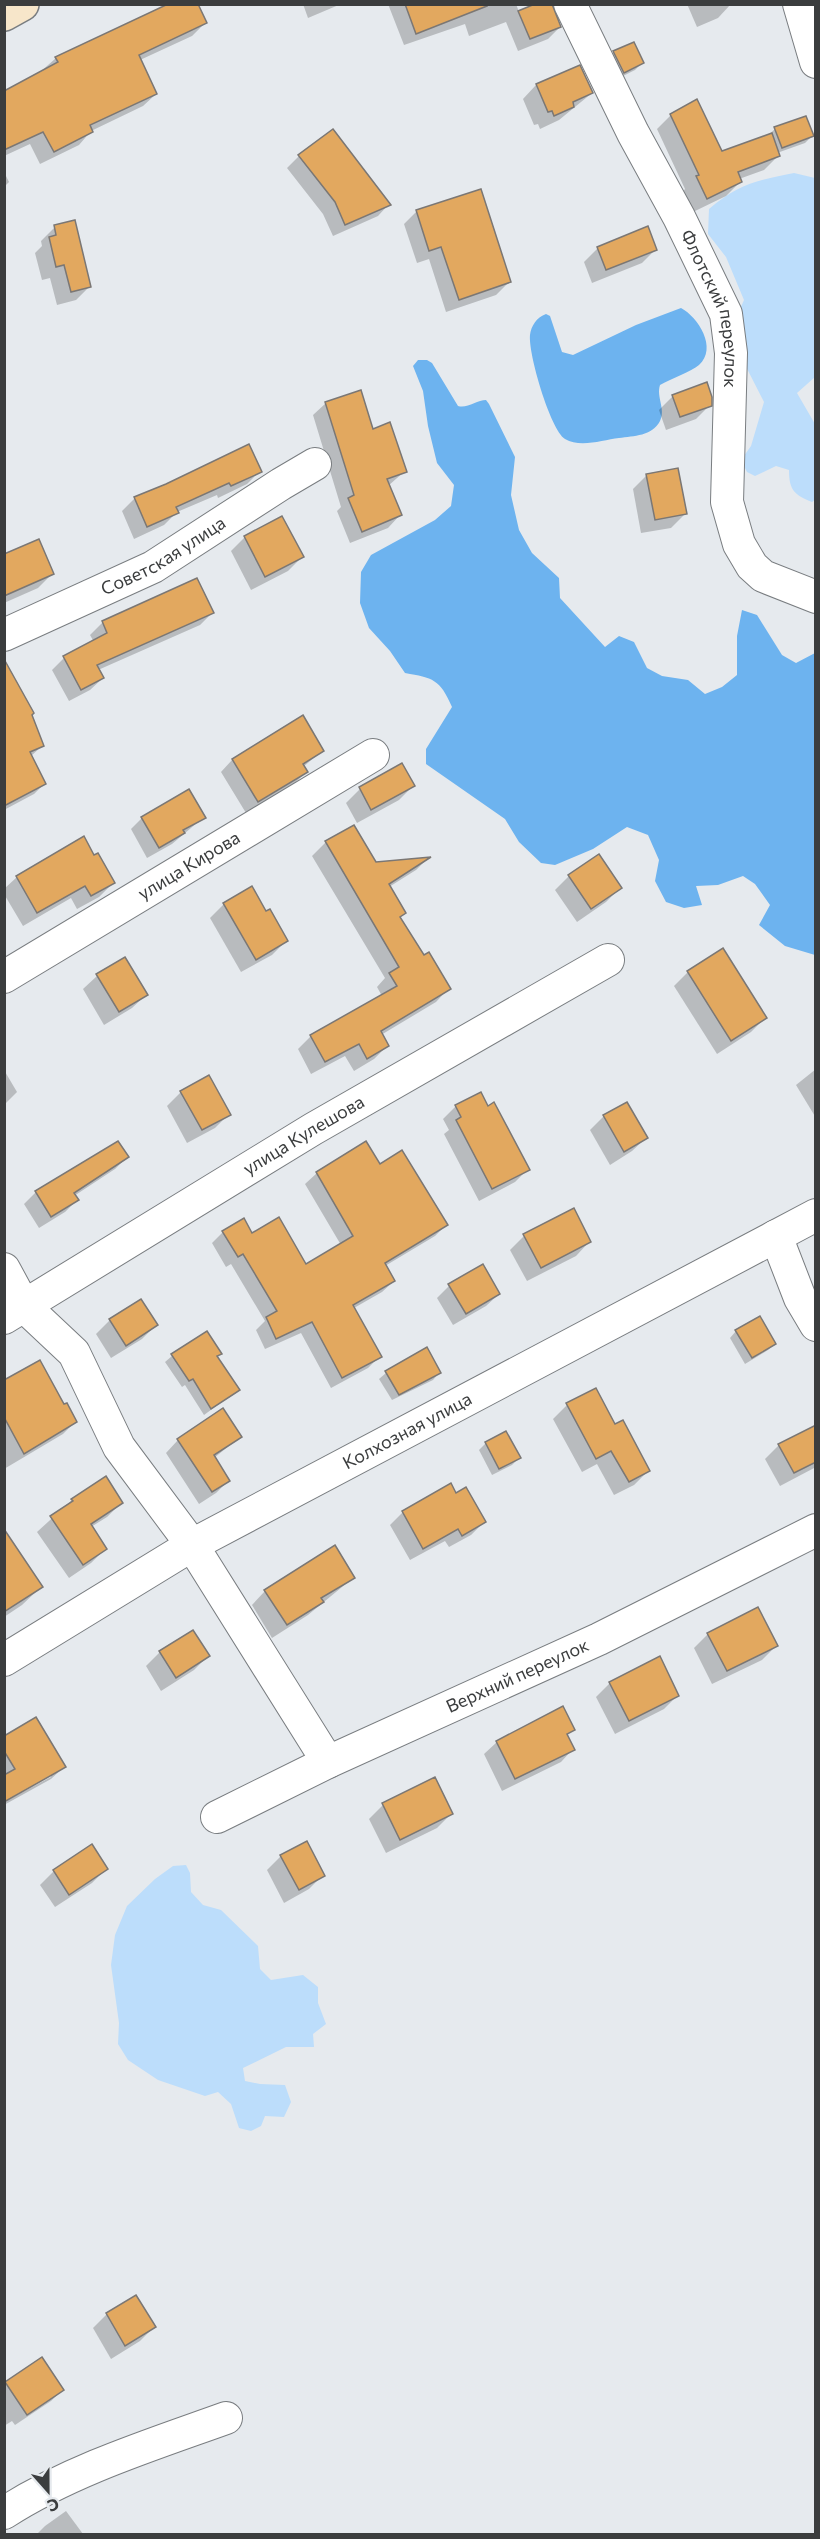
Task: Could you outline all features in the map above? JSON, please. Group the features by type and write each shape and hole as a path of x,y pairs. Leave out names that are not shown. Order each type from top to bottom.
{"main road":[{"path":"4,14 22,4"}],"street":[{"name":"Флотский переулок","path":"570,4 726,314 731,353 726,502 739,544 752,566 764,576 816,597"},
{"path":"799,4 816,62"},
{"name":"Советская улица","path":"4,635 153,567 315,464"},
{"name":"улица Кирова","path":"4,977 374,755"},
{"name":"улица Кулешова","path":"14,1312 313,1129 608,960"},
{"name":"Колхозная улица","path":"4,1660 192,1545 816,1215"},
{"path":"777,1236 800,1298 816,1325"},
{"path":"4,1269 14,1312 74,1353 119,1447 192,1545 328,1762"},
{"name":"Верхний переулок","path":"217,1817 328,1762 599,1639 816,1530"},
{"path":"4,2513 27,2499 126,2454 226,2418"}],"shaded area":[{"path":"794,173 815,178 815,377 797,393 815,424 816,499 812,502 794,491 790,483 789,470 776,466 755,476 747,472 741,460 751,446 764,402 739,353 731,329 744,300 726,257 708,234 709,209 729,194 749,184"},
{"path":"681,308 694,318 704,334 707,350 699,365 660,385 662,416 657,426 642,434 592,443 571,442 565,439 553,421 547,406 533,357 530,335 537,320 546,314 550,316 562,352 573,355 636,325"},
{"path":"418,360 427,360 432,363 458,406 486,400 489,404 515,457 511,495 519,530 532,553 559,578 560,598 605,647 619,636 634,642 647,668 662,676 688,680 705,694 722,687 737,675 737,636 742,610 757,615 782,655 796,663 815,653 815,955 785,946 759,925 770,905 755,884 743,876 718,885 696,886 702,905 684,908 666,902 655,881 659,860 648,835 627,827 593,849 555,865 541,863 519,842 505,819 426,764 426,749 452,707 444,691 434,681 405,673 390,651 369,628 360,603 361,572 371,555 435,520 451,506 454,485 437,463 423,391 413,366"},
{"path":"186,1865 190,1873 191,1892 203,1905 221,1910 258,1946 260,1969 271,1980 303,1975 318,1987 318,2003 326,2024 313,2034 314,2047 286,2047 243,2068 245,2081 285,2085 291,2102 284,2117 265,2116 261,2126 251,2131 239,2128 231,2104 218,2092 205,2096 158,2080 128,2060 118,2044 119,2023 111,1965 115,1935 127,1906 155,1879 173,1866"}],"building":[{"path":"168,4 198,4 207,23 139,55 157,94 90,125 93,132 54,152 43,132 4,150 4,91 58,62 55,57"},
{"path":"405,4 486,4 487,6 416,34"},
{"path":"535,4 552,4 561,27 530,39 518,11"},
{"path":"634,42 644,63 624,73 613,51"},
{"path":"580,65 593,93 573,102 574,107 554,116 552,111 548,112 536,84"},
{"path":"697,99 722,151 772,133 780,156 738,172 742,182 707,199 696,176 699,175 670,114"},
{"path":"806,116 814,136 782,148 774,127"},
{"path":"333,129 391,205 345,225 335,202 298,155"},
{"path":"481,189 511,282 459,300 441,247 429,251 416,210"},
{"path":"75,220 91,287 71,292 64,265 56,267 49,237 56,235 54,225"},
{"path":"648,226 657,250 606,270 597,247"},
{"path":"707,382 712,397 712,406 680,417 672,395"},
{"path":"361,390 373,429 390,422 407,472 387,479 402,515 362,532 348,498 354,495 325,402"},
{"path":"249,444 262,472 231,486 229,483 176,507 179,513 147,527 134,497"},
{"path":"678,468 687,514 655,520 646,474"},
{"path":"282,516 304,557 265,577 244,536"},
{"path":"39,539 54,574 4,596 4,554"},
{"path":"197,578 214,613 97,665 104,678 81,690 63,656 107,633 102,621"},
{"path":"4,659 34,713 32,715 44,746 30,752 46,784 4,806"},
{"path":"303,715 324,751 303,764 308,772 258,802 232,759"},
{"path":"402,763 415,786 371,810 359,787"},
{"path":"189,789 206,818 183,830 185,833 159,848 141,817"},
{"path":"354,825 376,862 431,857 389,884 406,913 400,917 424,955 429,952 451,989 381,1031 389,1046 367,1059 359,1044 325,1062 310,1035 397,986 389,973 399,967 325,841"},
{"path":"84,836 94,855 98,853 115,883 91,896 85,886 37,913 16,876"},
{"path":"599,854 622,888 591,909 568,875"},
{"path":"252,886 266,911 270,909 288,941 256,960 223,903"},
{"path":"723,948 767,1018 731,1041 687,971"},
{"path":"125,957 148,995 119,1012 96,974"},
{"path":"209,1075 231,1115 202,1130 180,1091"},
{"path":"481,1092 488,1106 494,1102 530,1170 492,1189 456,1120 461,1117 455,1105"},
{"path":"627,1102 648,1138 624,1152 603,1115"},
{"path":"118,1141 129,1157 74,1193 79,1200 51,1217 35,1191"},
{"path":"366,1141 380,1164 402,1150 448,1225 385,1263 395,1281 353,1305 382,1357 342,1378 312,1322 276,1339 266,1317 277,1311 243,1254 238,1257 222,1231 244,1218 252,1233 279,1217 306,1264 353,1236 316,1172"},
{"path":"574,1208 591,1242 541,1268 523,1234"},
{"path":"483,1264 500,1294 466,1314 448,1284"},
{"path":"141,1299 158,1325 126,1346 109,1319"},
{"path":"760,1316 776,1344 752,1358 735,1330"},
{"path":"207,1331 222,1354 217,1356 240,1390 211,1409 193,1379 189,1381 171,1354"},
{"path":"427,1347 441,1373 399,1395 385,1371"},
{"path":"40,1360 64,1404 67,1403 77,1422 24,1454 4,1417 4,1380"},
{"path":"596,1388 615,1424 623,1420 650,1471 629,1482 611,1451 596,1459 566,1403"},
{"path":"223,1408 242,1437 214,1455 230,1481 212,1492 177,1439"},
{"path":"816,1425 816,1462 794,1473 778,1444"},
{"path":"506,1431 521,1458 499,1469 485,1442"},
{"path":"106,1476 123,1503 91,1524 107,1549 83,1565 50,1516"},
{"path":"451,1483 456,1493 466,1487 486,1522 462,1536 458,1529 423,1549 402,1511"},
{"path":"4,1529 43,1587 4,1612"},
{"path":"335,1545 355,1578 321,1598 324,1602 287,1625 264,1590"},
{"path":"758,1607 778,1646 727,1671 707,1633"},
{"path":"193,1630 210,1656 176,1678 159,1651"},
{"path":"660,1656 679,1696 629,1721 609,1682"},
{"path":"563,1706 575,1730 567,1734 575,1750 515,1779 496,1741"},
{"path":"36,1717 66,1767 4,1802 4,1775 15,1769 4,1751 4,1736"},
{"path":"435,1777 453,1814 400,1840 382,1803"},
{"path":"307,1841 325,1876 299,1890 280,1855"},
{"path":"92,1844 108,1869 69,1895 53,1870"},
{"path":"136,2295 156,2327 125,2346 106,2313"},
{"path":"42,2357 64,2390 27,2415 5,2382"}]}
